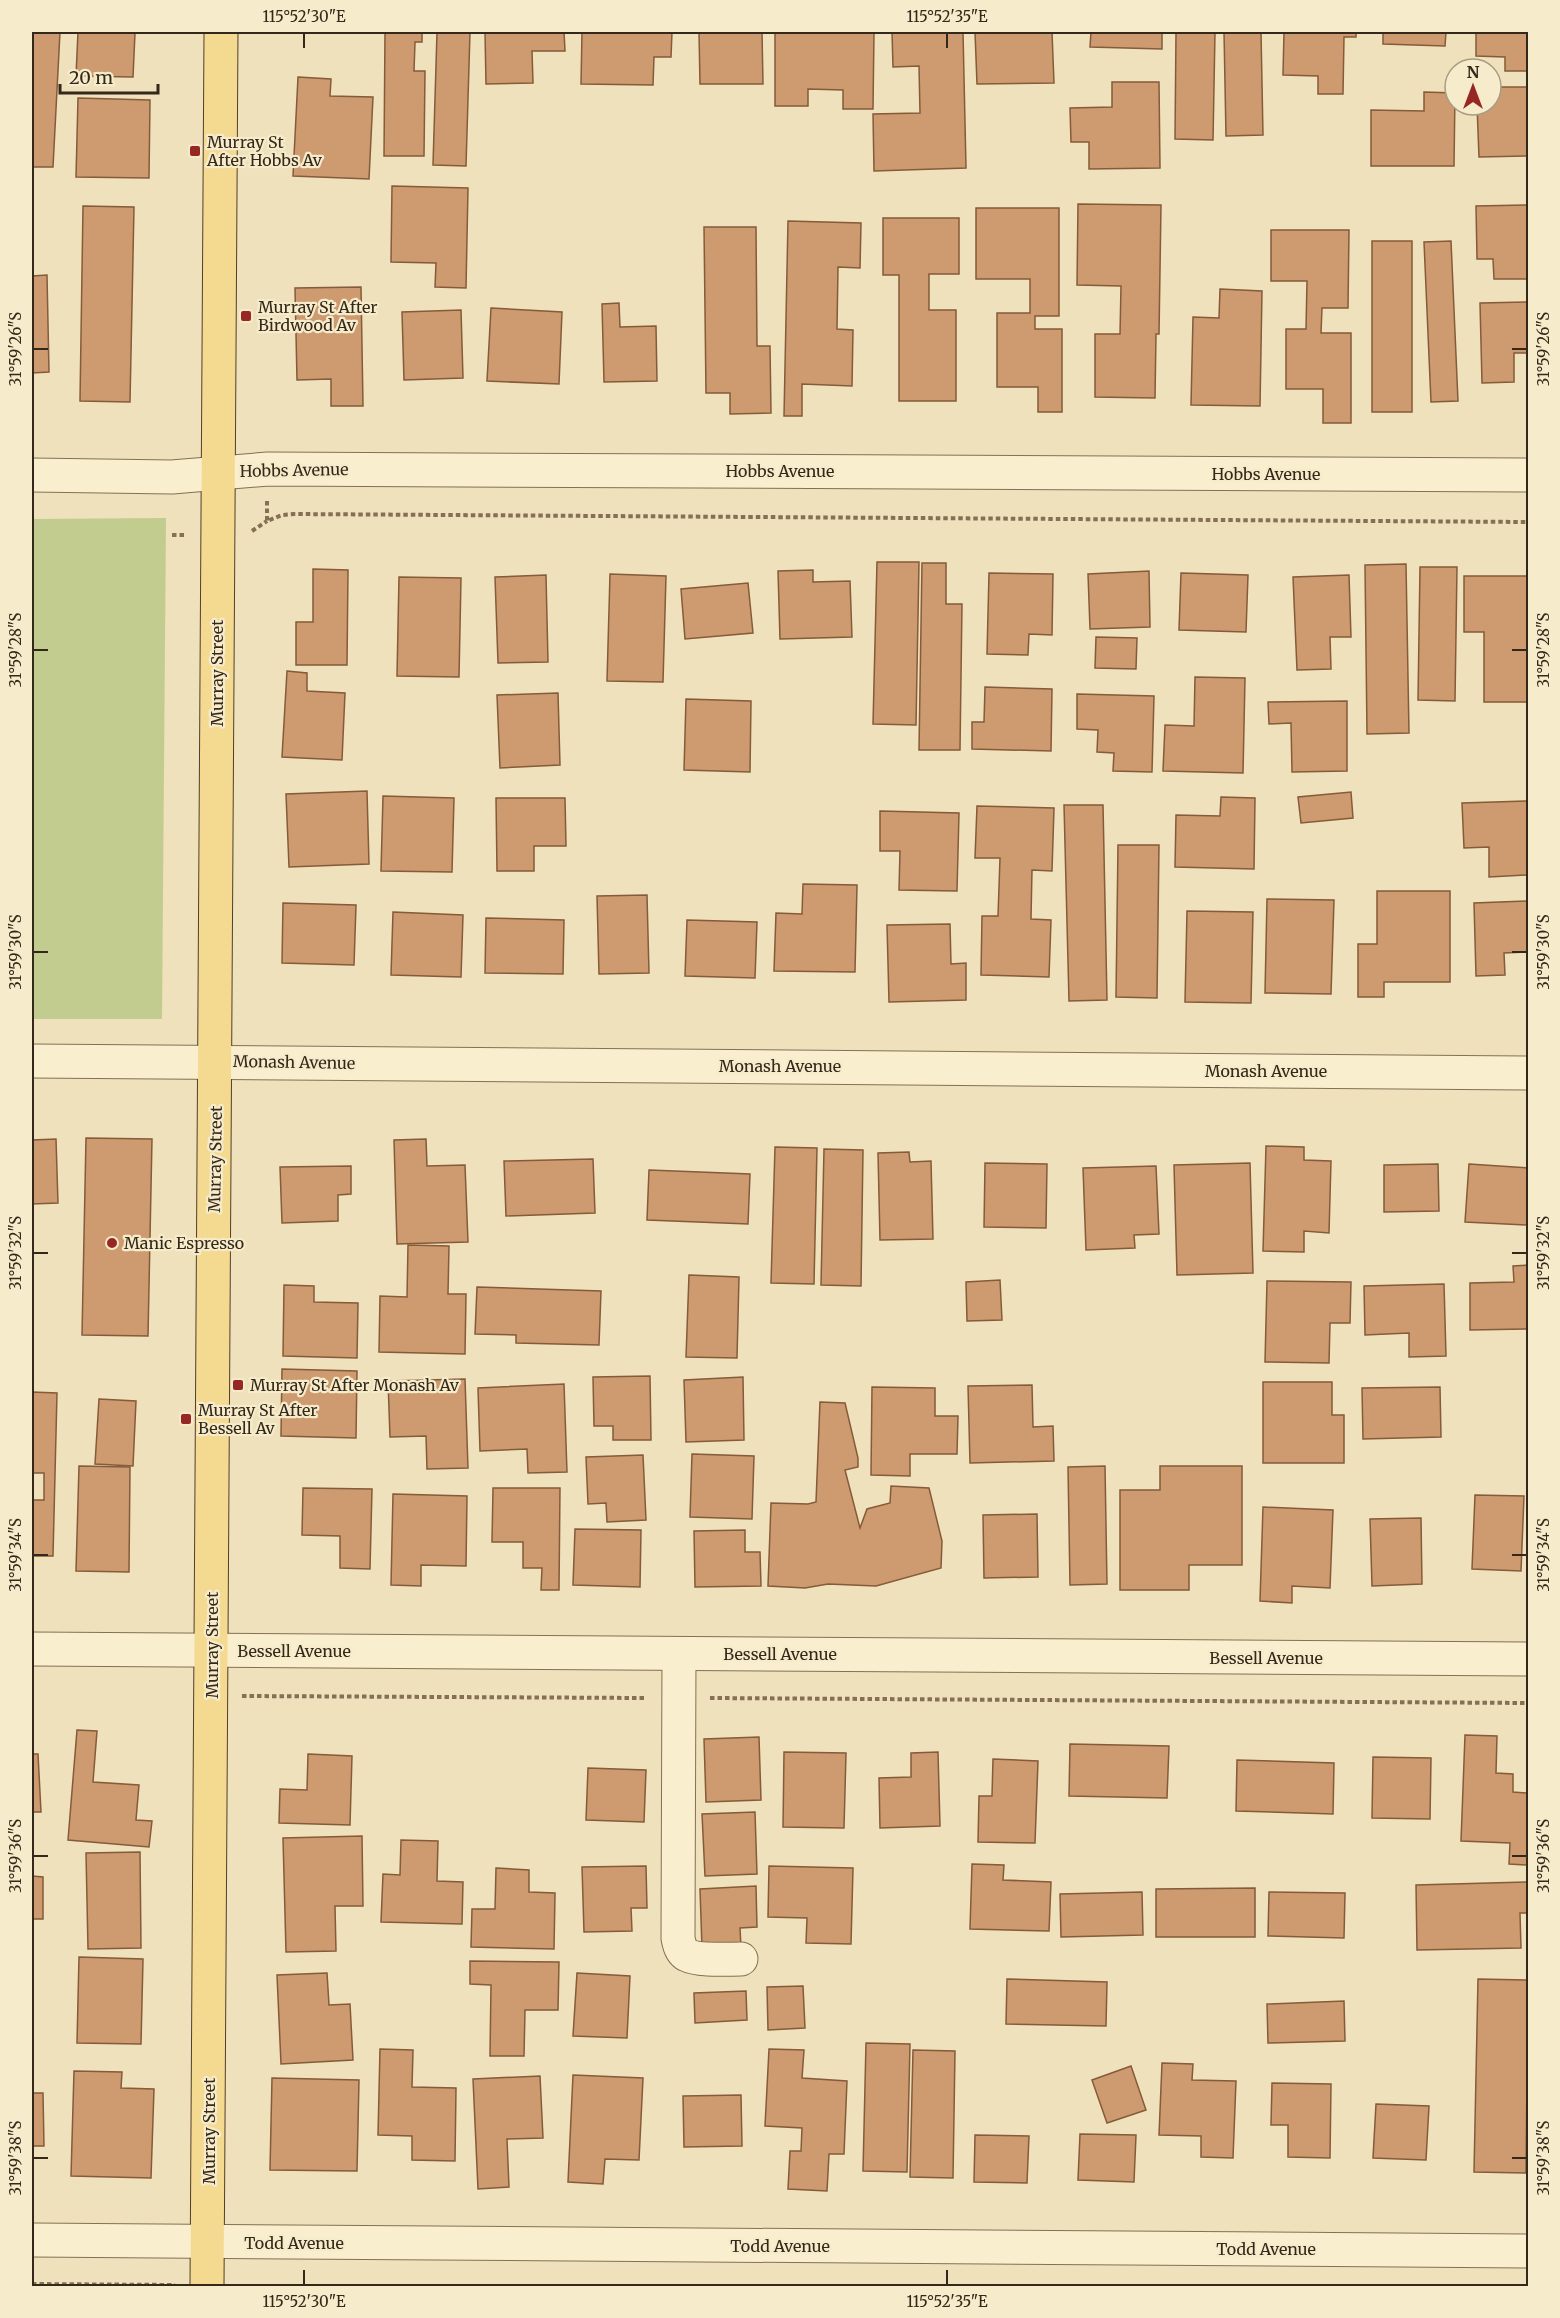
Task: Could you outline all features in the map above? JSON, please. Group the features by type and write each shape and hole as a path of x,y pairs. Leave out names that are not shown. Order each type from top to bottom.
{"main road":[{"name":"Murray Street","path":"193,2286 208,2243 222,32"}],"street":[{"name":"Hobbs Avenue","path":"32,476 172,477 219,472 291,469 1528,475"},
{"name":"Monash Avenue","path":"32,1061 1528,1073"},
{"name":"Bessell Avenue","path":"32,1649 1528,1659"},
{"path":"679,1654 678,1938 680,1948 687,1955 700,1958 741,1959"},
{"name":"Todd Avenue","path":"32,2240 1528,2251"}],"path":[{"path":"267,501 267,521"},
{"path":"246,534 282,515 306,514 1528,522"},
{"path":"172,535 188,535"},
{"path":"240,1696 1528,1703"},
{"path":"32,2284 193,2286"}],"green space":[{"path":"166,518 162,1019 32,1019 32,519"}],"building":[{"path":"32,32 60,32 53,167 32,167"},
{"path":"78,32 158,33 135,33 133,77 76,76"},
{"path":"293,32 366,32 293,33"},
{"path":"385,32 422,32 422,42 415,42 414,71 425,71 424,156 384,156"},
{"path":"437,32 470,32 466,166 433,165"},
{"path":"485,32 564,32 565,51 532,51 533,83 486,84"},
{"path":"582,32 672,32 671,57 654,57 653,85 581,84"},
{"path":"699,32 762,32 763,84 700,84"},
{"path":"775,32 874,32 873,109 843,109 843,90 808,89 808,106 775,106"},
{"path":"892,32 963,32 966,168 874,171 873,114 920,113 919,66 893,67"},
{"path":"975,32 1052,32 1054,83 977,84"},
{"path":"1091,32 1162,32 1162,49 1090,47"},
{"path":"1176,32 1215,32 1213,140 1175,139"},
{"path":"1224,32 1261,32 1263,135 1226,136"},
{"path":"1284,32 1356,32 1356,37 1344,37 1343,94 1318,94 1318,76 1283,75"},
{"path":"1383,32 1446,32 1445,46 1383,44"},
{"path":"1476,32 1528,32 1527,71 1505,71 1505,57 1476,56"},
{"path":"298,77 331,79 330,96 373,97 369,179 293,176"},
{"path":"1112,82 1159,82 1160,168 1089,169 1089,142 1071,142 1070,108 1112,107"},
{"path":"1503,87 1528,87 1528,156 1479,157 1477,117 1503,117"},
{"path":"1424,92 1443,93 1443,117 1455,117 1454,166 1371,166 1371,110 1424,111"},
{"path":"78,98 150,100 149,178 76,177"},
{"path":"392,186 468,188 466,288 435,287 436,263 391,262"},
{"path":"1078,204 1161,205 1159,334 1156,334 1155,398 1095,397 1095,334 1120,334 1121,286 1077,285"},
{"path":"1528,205 1528,279 1494,279 1493,259 1477,259 1476,206"},
{"path":"83,206 134,207 130,402 80,401"},
{"path":"976,208 1059,208 1059,316 1035,316 1035,329 1062,329 1062,412 1038,412 1038,387 997,387 997,313 1030,313 1030,279 976,279"},
{"path":"883,218 959,218 959,274 929,274 929,310 956,310 956,401 899,401 899,275 883,275"},
{"path":"788,221 861,223 860,268 838,267 837,329 853,330 852,386 802,384 802,416 784,416"},
{"path":"704,227 756,227 757,346 770,346 771,413 730,414 730,393 706,393"},
{"path":"1271,230 1349,230 1348,308 1322,308 1321,333 1351,333 1351,423 1323,423 1323,389 1286,389 1286,329 1306,329 1307,281 1271,281"},
{"path":"1372,241 1412,241 1412,412 1372,412"},
{"path":"1451,241 1458,401 1431,402 1424,242"},
{"path":"47,275 49,372 32,373 32,276"},
{"path":"361,287 363,406 331,406 331,379 297,380 295,288"},
{"path":"1220,289 1262,291 1260,406 1191,405 1193,317 1219,318"},
{"path":"1528,302 1528,353 1514,353 1514,382 1482,383 1480,303"},
{"path":"619,303 620,327 656,326 657,381 604,382 602,304"},
{"path":"491,308 562,312 559,384 487,381"},
{"path":"461,310 463,378 404,380 402,312"},
{"path":"877,562 919,562 916,725 873,724"},
{"path":"922,563 946,563 946,604 962,604 960,750 919,750"},
{"path":"1406,564 1409,733 1367,734 1365,565"},
{"path":"1420,567 1457,567 1455,701 1418,700"},
{"path":"313,569 348,570 347,665 296,665 296,622 313,622"},
{"path":"813,570 813,582 850,581 852,637 780,639 778,571"},
{"path":"1149,571 1150,627 1090,629 1088,574"},
{"path":"989,573 1053,574 1052,635 1029,634 1028,655 987,654"},
{"path":"1181,573 1248,575 1246,632 1179,630"},
{"path":"610,574 666,576 663,682 607,681"},
{"path":"546,575 548,662 498,663 495,577"},
{"path":"1349,575 1351,637 1330,637 1331,669 1297,670 1293,577"},
{"path":"1464,576 1528,576 1528,734 1527,702 1484,702 1484,632 1464,632"},
{"path":"399,577 461,578 459,677 397,676"},
{"path":"748,583 753,633 685,639 681,589"},
{"path":"1096,637 1137,638 1136,669 1095,668"},
{"path":"287,671 307,673 307,691 345,693 342,760 282,757"},
{"path":"1195,677 1245,678 1243,773 1163,771 1165,725 1194,726"},
{"path":"985,687 1052,689 1051,751 972,749 972,722 984,722"},
{"path":"558,693 560,765 500,768 497,695"},
{"path":"1077,694 1154,696 1152,772 1113,771 1114,753 1097,752 1098,730 1077,729"},
{"path":"686,699 751,701 750,772 684,770"},
{"path":"1347,701 1347,771 1292,772 1291,723 1269,724 1268,702"},
{"path":"367,791 369,864 289,867 286,794"},
{"path":"1351,792 1353,818 1301,823 1298,797"},
{"path":"383,796 454,798 452,872 381,871"},
{"path":"1221,797 1255,798 1254,869 1175,867 1176,815 1220,816"},
{"path":"496,798 565,798 566,846 534,846 534,871 497,871"},
{"path":"1528,801 1528,875 1489,877 1489,847 1464,848 1462,803"},
{"path":"1064,805 1103,805 1107,1000 1069,1001"},
{"path":"977,806 1054,808 1052,871 1032,870 1031,919 1051,920 1049,977 981,975 982,916 998,916 1000,858 975,858"},
{"path":"880,811 959,813 957,891 899,890 900,851 880,851"},
{"path":"1118,845 1159,845 1157,998 1116,997"},
{"path":"803,884 857,885 855,972 774,971 776,913 802,914"},
{"path":"1377,891 1450,891 1450,982 1384,982 1384,997 1358,997 1358,944 1377,944"},
{"path":"647,895 649,973 599,974 597,896"},
{"path":"1267,899 1334,900 1331,994 1265,993"},
{"path":"1528,901 1528,952 1504,953 1505,975 1476,976 1474,903"},
{"path":"283,903 356,905 354,965 282,963"},
{"path":"1187,911 1253,912 1251,1003 1185,1002"},
{"path":"393,912 463,915 461,977 391,975"},
{"path":"486,918 564,920 563,974 485,973"},
{"path":"687,920 757,922 755,978 685,976"},
{"path":"950,924 951,964 966,963 966,1000 889,1002 887,925"},
{"path":"86,1138 152,1139 148,1336 82,1335"},
{"path":"56,1139 58,1203 32,1204 32,1140"},
{"path":"426,1139 427,1166 465,1165 468,1242 397,1244 394,1140"},
{"path":"1266,1146 1304,1147 1304,1160 1331,1161 1329,1233 1304,1231 1304,1252 1263,1251"},
{"path":"775,1147 817,1148 814,1284 771,1283"},
{"path":"824,1149 863,1150 861,1286 821,1285"},
{"path":"909,1152 910,1162 931,1161 933,1239 880,1240 878,1153"},
{"path":"593,1159 595,1213 506,1216 504,1161"},
{"path":"985,1163 1047,1164 1046,1228 984,1227"},
{"path":"1250,1163 1253,1273 1177,1275 1174,1165"},
{"path":"1438,1164 1439,1211 1384,1212 1384,1165"},
{"path":"1469,1164 1528,1168 1528,1225 1465,1222"},
{"path":"351,1166 351,1194 338,1195 338,1221 282,1223 280,1167"},
{"path":"1156,1166 1159,1234 1134,1235 1135,1248 1086,1250 1083,1168"},
{"path":"649,1170 750,1174 748,1224 647,1220"},
{"path":"408,1245 449,1246 448,1294 466,1294 465,1354 379,1352 380,1296 407,1297"},
{"path":"1528,1265 1528,1329 1470,1330 1470,1283 1514,1282 1513,1266"},
{"path":"689,1275 739,1277 737,1358 686,1357"},
{"path":"1000,1280 1002,1320 967,1321 966,1282"},
{"path":"1267,1281 1351,1282 1350,1323 1330,1323 1329,1363 1265,1362"},
{"path":"1444,1284 1446,1356 1409,1357 1409,1333 1365,1335 1364,1286"},
{"path":"284,1285 314,1286 314,1302 358,1303 357,1358 283,1356"},
{"path":"477,1287 601,1291 599,1345 516,1343 516,1335 475,1334"},
{"path":"282,1369 357,1371 356,1438 281,1436"},
{"path":"650,1376 651,1440 613,1440 613,1426 594,1426 593,1377"},
{"path":"743,1377 744,1440 686,1442 684,1380"},
{"path":"465,1379 468,1468 427,1469 426,1436 390,1437 388,1381"},
{"path":"1263,1382 1332,1382 1332,1415 1344,1415 1344,1463 1263,1463"},
{"path":"564,1384 567,1472 528,1473 527,1449 480,1451 478,1388"},
{"path":"1032,1385 1033,1427 1053,1426 1054,1461 970,1463 968,1386"},
{"path":"872,1387 935,1388 935,1416 958,1416 957,1454 910,1454 910,1476 871,1475"},
{"path":"1440,1387 1441,1437 1363,1439 1362,1388"},
{"path":"32,1392 57,1393 53,1556 32,1556 32,1500 44,1500 44,1473 32,1473"},
{"path":"99,1399 136,1401 133,1466 95,1464"},
{"path":"820,1402 845,1403 858,1467 845,1470 860,1528 867,1509 890,1503 891,1486 929,1488 942,1541 941,1568 876,1586 828,1584 805,1588 768,1586 771,1503 808,1504 816,1502"},
{"path":"692,1454 754,1456 752,1519 690,1517"},
{"path":"643,1455 646,1520 607,1522 606,1503 588,1504 586,1457"},
{"path":"79,1466 130,1467 129,1572 76,1571"},
{"path":"1105,1466 1107,1584 1070,1585 1068,1467"},
{"path":"1160,1466 1242,1466 1242,1565 1189,1565 1189,1590 1120,1590 1120,1490 1160,1490"},
{"path":"303,1488 372,1489 370,1569 340,1568 340,1536 302,1535"},
{"path":"493,1488 560,1488 559,1590 541,1590 542,1568 523,1568 523,1542 492,1542"},
{"path":"393,1494 467,1496 466,1566 421,1565 421,1586 391,1585"},
{"path":"1475,1495 1524,1496 1521,1571 1472,1569"},
{"path":"1263,1507 1333,1510 1330,1588 1292,1586 1292,1603 1260,1601"},
{"path":"1037,1514 1038,1577 984,1578 983,1515"},
{"path":"1421,1518 1422,1584 1372,1586 1370,1519"},
{"path":"575,1529 641,1530 640,1587 573,1585"},
{"path":"745,1530 745,1552 760,1552 761,1586 695,1587 694,1531"},
{"path":"77,1730 97,1731 93,1782 139,1785 136,1820 152,1821 149,1847 68,1840"},
{"path":"1465,1735 1497,1736 1496,1773 1513,1774 1513,1792 1527,1793 1528,1770 1528,1865 1509,1864 1510,1843 1461,1841"},
{"path":"759,1737 761,1800 706,1802 704,1739"},
{"path":"1070,1744 1169,1746 1167,1798 1069,1796"},
{"path":"784,1752 846,1753 844,1828 783,1827"},
{"path":"938,1752 940,1826 880,1828 879,1778 911,1777 911,1753"},
{"path":"32,1754 38,1754 41,1812 32,1812"},
{"path":"308,1754 352,1756 350,1825 279,1823 280,1789 307,1790"},
{"path":"1373,1757 1431,1758 1430,1819 1372,1818"},
{"path":"993,1759 1038,1761 1035,1843 978,1842 979,1796 992,1796"},
{"path":"1237,1760 1334,1763 1333,1814 1236,1811"},
{"path":"588,1768 646,1770 644,1822 586,1820"},
{"path":"755,1812 757,1874 705,1876 702,1814"},
{"path":"362,1836 363,1906 335,1906 336,1951 286,1952 283,1838"},
{"path":"401,1840 438,1841 437,1881 463,1882 462,1924 381,1922 383,1874 400,1875"},
{"path":"140,1852 141,1948 88,1949 86,1853"},
{"path":"972,1864 1004,1865 1003,1880 1051,1882 1049,1931 970,1929"},
{"path":"646,1866 647,1908 631,1908 632,1931 584,1932 582,1867"},
{"path":"769,1866 853,1868 851,1944 806,1943 807,1918 768,1917"},
{"path":"496,1868 529,1870 529,1892 555,1893 554,1949 471,1947 472,1909 495,1909"},
{"path":"32,1876 43,1877 43,1919 32,1919"},
{"path":"1528,1882 1528,1913 1520,1913 1521,1948 1417,1950 1416,1885"},
{"path":"756,1886 757,1927 740,1928 741,1947 702,1948 700,1889"},
{"path":"1255,1888 1255,1937 1156,1937 1156,1889"},
{"path":"1142,1892 1143,1935 1061,1937 1060,1894"},
{"path":"1269,1892 1345,1893 1344,1938 1268,1936"},
{"path":"79,1957 143,1959 141,2044 77,2043"},
{"path":"470,1961 559,1962 558,2010 525,2010 524,2056 490,2056 491,1985 470,1984"},
{"path":"327,1973 329,2005 350,2004 353,2060 281,2064 277,1975"},
{"path":"577,1973 630,1976 627,2038 573,2036"},
{"path":"1007,1979 1107,1982 1106,2026 1006,2024"},
{"path":"1478,1979 1528,1980 1526,2173 1474,2172"},
{"path":"803,1986 805,2028 768,2030 767,1987"},
{"path":"746,1991 747,2020 695,2023 694,1993"},
{"path":"1344,2001 1345,2041 1268,2043 1267,2004"},
{"path":"866,2043 910,2044 907,2172 863,2171"},
{"path":"380,2049 413,2050 412,2087 456,2088 455,2161 412,2160 412,2136 378,2135"},
{"path":"769,2049 804,2050 802,2078 847,2081 844,2154 829,2154 827,2191 788,2189 790,2151 801,2151 802,2128 765,2126"},
{"path":"913,2050 955,2051 953,2178 910,2177"},
{"path":"1162,2063 1193,2064 1192,2080 1236,2081 1233,2158 1201,2157 1201,2136 1159,2135"},
{"path":"1131,2066 1146,2110 1107,2123 1092,2080"},
{"path":"74,2071 122,2072 121,2088 154,2089 151,2178 71,2176"},
{"path":"573,2075 643,2078 639,2160 605,2159 603,2184 568,2182"},
{"path":"540,2076 543,2138 507,2139 509,2187 478,2189 473,2079"},
{"path":"272,2078 359,2080 357,2171 270,2170"},
{"path":"1272,2083 1331,2084 1330,2158 1288,2157 1288,2125 1271,2125"},
{"path":"32,2093 43,2093 44,2146 32,2146"},
{"path":"741,2095 742,2146 684,2147 683,2096"},
{"path":"1376,2104 1429,2106 1426,2160 1373,2158"},
{"path":"1080,2134 1136,2135 1134,2182 1078,2180"},
{"path":"975,2135 1029,2136 1027,2183 974,2182"}],"place":[{"name":"Murray St After Hobbs Av","path":"195,151"},
{"name":"Murray St After Birdwood Av","path":"246,316"},
{"name":"Manic Espresso","path":"112,1243"},
{"name":"Murray St After Monash Av","path":"238,1385"},
{"name":"Murray St After Bessell Av","path":"186,1419"}]}
